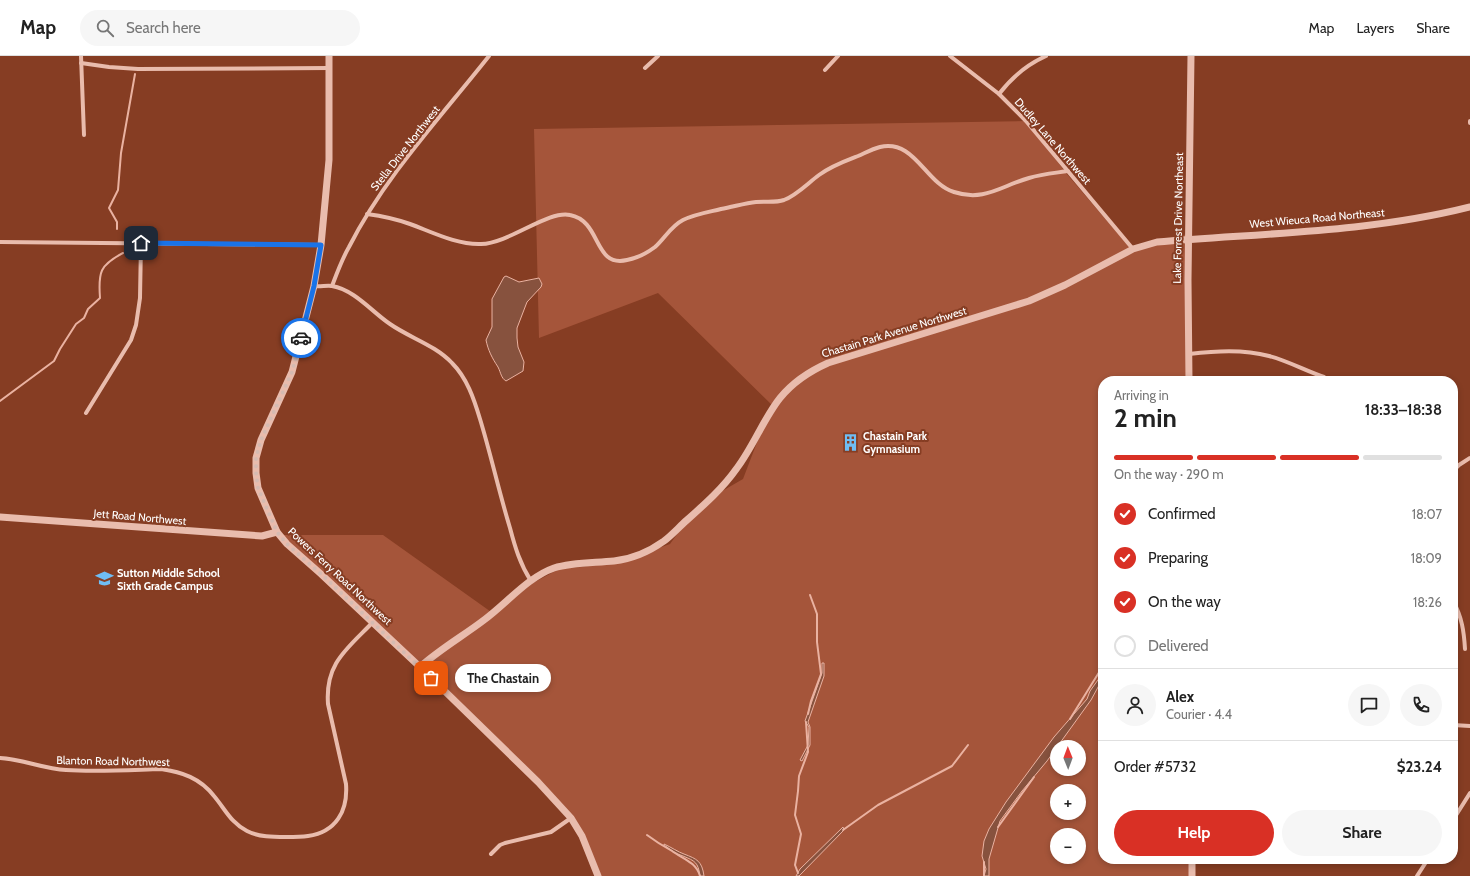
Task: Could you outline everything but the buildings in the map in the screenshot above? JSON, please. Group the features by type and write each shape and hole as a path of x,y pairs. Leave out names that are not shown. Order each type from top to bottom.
{"street":[{"path":"81,56 84,134"},
{"name":"Powers Ferry Road Northwest","path":"330,56 329,160 321,245 314,286 292,372 261,440 256,458 258,488 277,532 287,544 420,667 538,782 571,818 582,836 598,876"},
{"name":"Stella Drive Northwest","path":"332,286 348,248 367,214 387,184 409,153 489,56"},
{"path":"645,68 658,56"},
{"path":"826,70 838,56"},
{"name":"Dudley Lane Northwest","path":"950,56 999,94 1026,121 1133,249"},
{"path":"999,94 1009,81 1020,71 1046,56"},
{"name":"Lake Forrest Drive Northeast","path":"1189,376 1191,56"},
{"path":"81,63 138,69 330,68"},
{"path":"367,214 398,220 450,239 480,244 502,240 555,216 570,215 580,218 588,225 604,255 621,261 633,258 649,251 656,246 674,226 686,218 751,203 784,200 829,168 880,147 894,146 906,151 939,184 952,192 966,195 987,194 1030,178 1068,171"},
{"name":"West Wieuca Road Northeast","path":"1189,239 1373,226 1470,207"},
{"name":"Chastain Park Avenue Northwest","path":"420,667 485,620 531,581 545,572 561,566 590,562 615,561 633,557 650,550 665,540 706,503 724,484 747,455 779,399 800,379 813,370 828,363 1029,301 1065,285 1133,249 1157,242 1189,239"},
{"path":"0,242 321,245"},
{"path":"86,413 131,340 136,325 140,298 141,243"},
{"path":"314,286 332,286 355,295 377,315 390,324 439,352 459,371 475,402 520,561 531,581"},
{"path":"1188,354 1212,351 1261,354 1321,376"},
{"path":"1458,466 1470,458"},
{"name":"Jett Road Northwest","path":"0,517 262,536 277,532"},
{"path":"1458,613 1462,622 1465,649"},
{"name":"Blanton Road Northwest","path":"0,758 11,759 48,768 66,770 161,769 175,771 190,776 204,786 214,796 231,819 239,827 249,832 260,836 270,837 306,837 318,834 329,828 339,819 347,796 346,784 328,704 327,691 329,679 333,667 339,657 373,622"},
{"path":"1458,725 1470,726"},
{"path":"1458,812 1470,792"},
{"path":"491,854 500,845 505,843 551,832 559,828 571,818"},
{"path":"1192,864 1192,876"},
{"path":"1417,876 1425,864"}],"shaded area":[{"path":"1027,121 1066,173 1131,249 1187,234 1187,376 1098,376 1098,864 1193,864 1193,876 599,876 591,857 570,822 533,773 278,535 383,535 494,614 533,583 561,568 582,567 628,559 670,544 698,505 743,479 767,416 773,406 658,293 539,338 534,129"},
{"path":"506,276 519,282 539,278 542,284 527,302 517,328 518,347 524,362 523,371 506,381 502,377 490,354 486,340 492,327 492,299"},
{"path":"822,663 824,663 824,676 808,722 810,727 810,745 802,761 800,760 808,745 809,727 805,721 822,673"},
{"path":"1098,680 1098,687 1091,700 1062,740 1052,740 1054,737 1087,699 1090,691"},
{"path":"1050,742 1050,757 1000,821 989,859 989,876 984,876 986,869 982,856 984,841 989,829 1006,802"},
{"path":"843,827 844,830 799,876 796,876 800,869"},
{"path":"664,844 698,861 702,867 704,876 700,876 697,865 693,861 675,853"}],"waterway":[{"path":"117,229 117,222 109,208 118,190 121,153 135,74"},
{"path":"0,401 54,361 76,324 84,318 88,309 100,298 100,276 102,270 109,261 123,253"},
{"path":"808,714 821,674 817,642 817,614 810,595"},
{"path":"1070,719 1098,674"},
{"path":"798,873 795,865 801,834 795,815 799,776 808,752 806,722"},
{"path":"843,830 878,805 952,766 968,745"},
{"path":"998,827 1034,777"},
{"path":"647,835 692,864 700,876"},
{"path":"984,862 984,876"}],"way so far":[{"path":"301,338 292,372 261,440 256,458 258,488 277,532 287,544 431,678"}],"place":[{"name":"Chastain Park Gymnasium","path":"850,442"},
{"name":"Sutton Middle School Sixth Grade Campus","path":"104,579"},
{"name":"The Chastain","path":"431,678"}],"route":[{"path":"141,243 321,245 314,286 301,338"}]}
